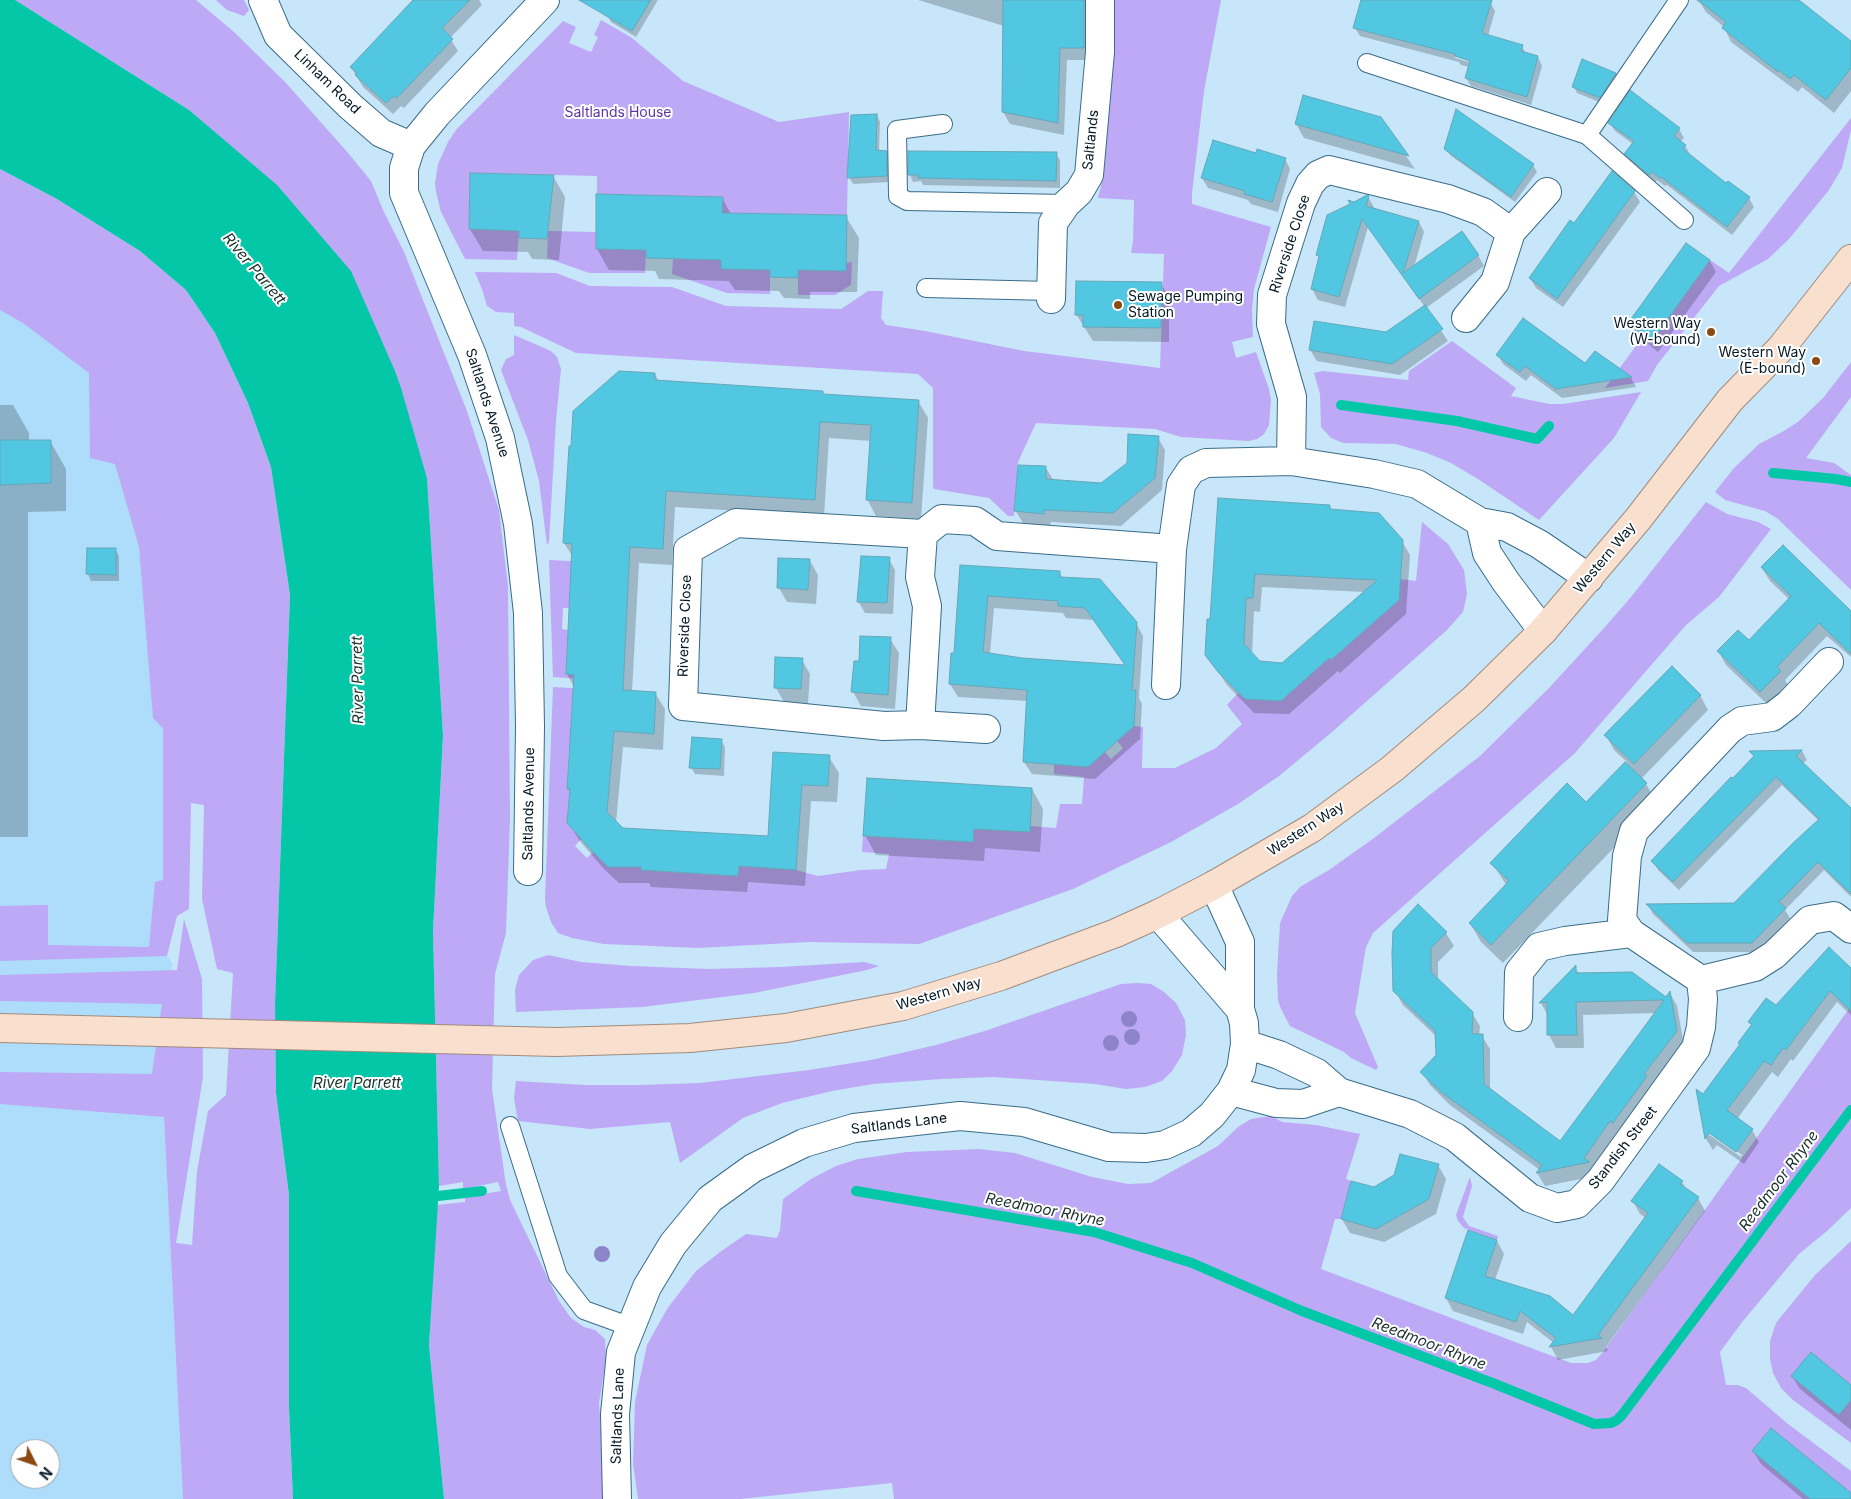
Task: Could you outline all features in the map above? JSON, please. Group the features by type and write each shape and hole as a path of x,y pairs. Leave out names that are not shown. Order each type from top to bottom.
{"main road":[{"name":"Western Way","path":"0,1028 556,1042 680,1038 741,1033 824,1022 903,1006 1001,976 1066,952 1158,914 1214,886 1312,828 1392,769 1474,700 1543,631 1589,578 1638,519 1730,400 1781,348 1851,259"}],"street":[{"name":"Linham Road","path":"263,0 278,35 350,106 381,133 410,146"},
{"name":"Saltlands Avenue","path":"528,871 530,726 528,613 518,524 500,438 472,355 404,194 404,168 410,146 437,114 545,0"},
{"name":"Saltlands","path":"1051,295 1053,223 1066,204 1079,192 1088,175 1100,52 1100,0"},
{"name":"Riverside Close","path":"1291,461 1292,397 1271,324 1272,295 1301,203 1314,179 1329,170 1448,199 1483,212 1512,232"},
{"path":"1466,318 1495,282 1512,232 1547,192"},
{"path":"1166,685 1172,549 1180,485 1191,470 1206,463 1291,461 1374,474 1417,484 1480,522 1507,527 1539,544 1589,578"},
{"path":"920,725 927,606 920,577 923,534 942,519 974,521 997,536 1172,549"},
{"name":"Riverside Close","path":"923,534 736,522 688,550 683,706 884,726 920,725 986,730"},
{"path":"1480,522 1487,553 1543,631"},
{"path":"1828,662 1790,704 1772,717 1742,721 1730,729 1634,831 1628,856 1622,920 1631,933 1701,980 1755,967 1774,955 1810,920 1834,916 1851,929"},
{"name":"Saltlands Lane","path":"617,1499 615,1414 620,1352 647,1287 673,1244 710,1200 753,1168 804,1143 854,1128 960,1116 1024,1122 1109,1147 1146,1148 1165,1145 1191,1133 1212,1115 1231,1091 1241,1070 1245,1044 1244,1023 1240,1008 1240,942 1214,886"},
{"path":"1158,914 1240,1008"},
{"path":"1518,1017 1519,972 1539,947 1566,941 1631,933"},
{"name":"Standish Street","path":"1245,1044 1279,1055 1317,1073 1339,1092 1410,1114 1456,1137 1530,1198 1557,1208 1577,1204 1600,1182 1696,1048 1702,1027 1703,998 1701,980"},
{"path":"1231,1091 1276,1103 1303,1104 1339,1092"}],"lane":[{"path":"1587,135 1679,0"},
{"path":"1367,63 1587,135 1684,220"},
{"path":"944,124 897,130 898,196 907,202 1066,204"},
{"path":"926,288 1051,295"},
{"path":"510,1126 558,1276 584,1310 631,1326"}],"shaded area":[{"path":"0,292 102,377 171,634 167,956 172,963 164,1117 183,1499 0,1499"}],"green space":[{"path":"15,0 196,0 234,32 286,83 371,181 404,252 467,411 499,510 508,587 510,819 506,933 495,974 492,1089 506,1185 510,1200 559,1301 571,1318 584,1327 595,1330 605,1339 606,1359 599,1403 606,1499 444,1499 429,1345 437,1205 465,1202 465,1197 501,1191 498,1182 463,1189 463,1182 439,1186 433,931 443,735 427,478 395,371 189,110"},
{"path":"216,0 244,0 249,10 244,16 227,10"},
{"path":"1111,0 1221,0 1204,91 1192,204 1271,227 1254,289 1252,310 1253,337 1232,342 1236,358 1256,352 1269,389 1271,400 1269,425 1264,434 1257,439 1249,441 1181,437 1155,429 1036,423 1018,462 1014,516 1008,516 989,498 934,489 933,388 918,374 576,353 521,327 514,326 514,313 496,312 487,306 475,272 556,273 590,286 672,287 726,306 841,309 868,291 883,291 881,318 886,325 1024,351 1160,368 1164,254 1131,253 1134,200 1098,198 1102,182 1112,28"},
{"name":"Saltlands House","path":"601,20 632,38 683,81 779,122 849,112 847,215 722,213 722,197 597,194 597,176 471,173 469,229 519,231 517,260 465,259 441,212 436,192 435,183 438,164 448,142 456,130 563,21 576,27 569,43 591,52 598,37 594,35"},
{"path":"1851,118 1851,130 1842,168 1829,190 1789,239 1768,259 1719,286 1657,365 1648,381 1605,388 1644,335 1652,341 1710,260 1729,273"},
{"path":"0,169 57,199 140,251 186,290 215,333 248,403 271,467 290,595 275,1004 276,1093 289,1195 289,1407 293,1499 183,1499 164,1117 0,1104 0,1072 152,1074 162,1004 0,1001 0,975 177,970 184,919 202,979 203,1077 176,1243 192,1245 197,1171 208,1111 226,1095 233,973 217,969 202,899 204,805 191,803 189,909 177,916 167,956 0,961 0,906 48,905 48,945 149,947 155,882 163,880 163,728 153,718 139,547 115,464 90,458 89,373 23,323 0,310"},
{"path":"548,231 596,232 596,249 646,250 645,273 589,273 547,258"},
{"path":"721,253 721,269 770,270 770,294 727,293 672,274 673,259"},
{"path":"852,262 851,285 835,295 798,295 798,270 845,271 846,263"},
{"path":"514,335 551,351 557,357 561,369 549,542 547,545 539,481 528,440 501,370 506,359 514,355"},
{"path":"1452,341 1516,388 1511,396 1549,404 1563,404 1641,392 1614,438 1539,520 1451,463 1427,453 1396,444 1343,443 1331,438 1321,427 1320,394 1314,373 1322,371 1408,380 1409,371"},
{"path":"1851,362 1851,397 1806,458 1834,463 1851,475 1851,590 1778,519 1765,511 1725,500 1715,492 1734,468 1759,444 1798,422 1823,398"},
{"path":"1706,502 1727,514 1758,522 1771,529 1719,597 1686,625 1575,753 1373,933 1366,947 1355,1013 1378,1067 1376,1070 1290,1026 1278,1000 1277,975 1280,923 1292,896 1300,887 1329,870 1374,838 1480,756 1549,688 1605,627"},
{"path":"1422,522 1448,544 1464,570 1467,594 1463,612 1447,630 1332,732 1279,776 1238,804 1171,842 1073,889 919,944 809,942 698,948 604,944 572,938 558,933 551,922 545,899 553,687 624,691 573,692 570,735 572,736 571,746 569,747 567,789 570,789 567,823 581,839 575,846 587,858 593,852 641,867 641,870 684,873 685,871 695,872 695,874 737,876 739,866 796,870 818,876 861,870 886,869 889,854 862,852 863,836 973,842 974,829 1029,832 1030,826 1056,828 1060,804 1082,804 1084,777 1054,774 1054,764 1105,752 1111,759 1123,748 1117,741 1134,726 1143,727 1142,768 1175,768 1216,748 1242,724 1227,705 1238,693 1245,699 1281,701 1399,600 1400,579 1416,581"},
{"path":"549,560 629,564 629,567 569,608 563,608 562,629 568,630 566,674 623,677 623,682 553,677"},
{"path":"548,955 581,962 708,969 864,962 879,966 754,993 642,1007 516,1012 515,990 519,975 533,960"},
{"path":"1121,984 1151,984 1164,992 1176,1003 1185,1020 1186,1035 1182,1055 1172,1071 1162,1081 1145,1087 1126,1089 1095,1084 993,1077 873,1084 832,1091 782,1103 743,1118 680,1163 670,1122 590,1129 518,1121 514,1098 516,1081 586,1085 700,1083 809,1070 871,1060 936,1045 985,1031"},
{"path":"1851,1006 1851,1208 1799,1254 1743,1321 1720,1352 1726,1385 1738,1385 1746,1388 1788,1424 1851,1471 1851,1499 894,1499 892,1483 740,1499 638,1499 633,1464 635,1402 647,1345 667,1309 696,1271 746,1234 777,1238 780,1230 783,1199 811,1179 836,1166 858,1159 907,1152 979,1149 1015,1153 1092,1177 1128,1184 1151,1183 1218,1146 1238,1127 1251,1119 1271,1116 1282,1122 1316,1125 1360,1134 1346,1179 1351,1181 1341,1219 1335,1219 1321,1269 1571,1363 1588,1363 1596,1360 1603,1352"},
{"path":"1470,1177 1472,1186 1463,1217 1469,1226 1498,1236 1497,1240 1464,1228 1458,1221 1456,1215"},
{"path":"1851,1241 1851,1443 1793,1400 1781,1388 1773,1373 1770,1359 1770,1341 1776,1323 1815,1275"}],"water":[{"name":"River Parrett","path":"0,0 15,0 189,110 277,185 351,271 401,388 427,478 443,735 433,931 439,1186 429,1345 444,1499 293,1499 289,1407 289,1195 276,1093 275,1004 290,595 271,467 248,403 215,333 186,290 140,251 57,199 0,169"}],"building":[{"path":"413,0 470,0 442,28 453,39 397,98 394,96 386,103 355,75 357,73 350,67"},
{"path":"579,0 651,0 632,31"},
{"path":"1003,0 1084,0 1084,48 1060,48 1058,123 1002,112"},
{"path":"1361,0 1492,0 1482,33 1523,45 1521,51 1538,56 1527,97 1465,78 1470,61 1455,56 1455,54 1353,28"},
{"path":"1698,0 1799,0 1851,41 1851,68 1826,100 1794,75 1790,79 1779,70 1778,72 1722,28 1726,22"},
{"path":"1582,59 1616,73 1600,98 1572,87"},
{"path":"1630,90 1680,128 1674,136 1686,145 1683,149 1726,183 1728,181 1750,197 1727,227 1661,177 1652,172 1649,175 1624,154 1634,141 1608,123"},
{"path":"1303,95 1381,117 1409,156 1295,124"},
{"path":"1456,109 1534,164 1511,197 1444,149"},
{"path":"877,114 876,150 887,151 887,176 847,178 851,115"},
{"path":"1213,140 1256,153 1257,149 1286,158 1272,202 1244,194 1245,191 1201,178"},
{"path":"908,151 1057,152 1056,181 918,178 918,175 908,175"},
{"path":"1612,171 1635,191 1557,299 1529,278 1570,220 1574,223"},
{"path":"470,173 554,175 547,239 519,238 519,231 469,229"},
{"path":"596,194 723,197 722,213 847,215 846,271 798,270 798,278 770,277 770,270 721,269 721,260 646,258 646,250 596,249"},
{"path":"1367,195 1369,196 1366,206 1419,221 1403,273 1462,231 1479,255 1419,299 1362,219 1339,297 1311,289 1319,256 1316,255 1327,215 1350,204 1348,200 1354,202"},
{"path":"1686,243 1710,260 1652,341 1628,323"},
{"name":"Sewage Pumping Station","path":"1076,281 1162,282 1161,328 1083,327 1083,315 1075,315"},
{"path":"1425,305 1443,329 1392,364 1309,350 1314,321 1386,332"},
{"path":"1523,318 1585,363 1595,351 1632,377 1556,389 1525,366 1520,372 1496,355"},
{"path":"619,371 655,373 655,380 823,391 823,394 919,400 912,503 866,500 871,425 820,422 815,500 666,491 663,549 630,547 623,690 656,692 654,734 614,731 607,812 623,828 768,836 773,752 830,755 828,786 802,785 796,870 739,866 738,876 641,870 641,867 608,867 567,823 570,789 567,789 574,675 566,674 572,544 563,543 573,411"},
{"path":"1128,434 1159,436 1155,478 1113,513 1044,510 1044,514 1014,511 1018,465 1046,466 1046,479 1101,483 1127,463"},
{"path":"0,440 51,440 51,483 0,485"},
{"path":"1218,498 1330,505 1330,509 1379,513 1403,540 1399,600 1281,701 1245,699 1218,672 1205,655 1207,619 1210,619","holes":["1255,574 1377,580 1282,663 1260,661 1244,644 1246,598 1253,598"]},
{"path":"1783,545 1851,611 1851,654 1819,623 1777,667 1781,671 1760,692 1717,651 1738,630 1749,640 1791,596 1761,567"},
{"path":"87,548 116,548 116,575 86,574"},
{"path":"861,556 890,557 887,603 857,602"},
{"path":"778,558 810,559 808,590 777,588"},
{"path":"960,565 1060,571 1060,577 1100,579 1137,622 1132,690 1136,690 1134,726 1088,767 1023,762 1027,690 949,684 951,653 954,653","holes":["988,596 1058,601 1058,606 1085,608 1125,665 1022,658 983,652"]},
{"path":"860,636 891,637 888,695 851,692 854,661 859,661"},
{"path":"775,657 803,658 801,689 774,688"},
{"path":"1672,666 1701,695 1634,764 1604,735"},
{"path":"692,737 722,739 720,769 689,768"},
{"path":"1802,750 1796,756 1851,808 1851,894 1818,862 1779,902 1786,908 1752,943 1687,943 1646,904 1734,903 1819,819 1776,777 1673,882 1651,861 1731,777 1733,778 1754,756 1749,751"},
{"path":"1625,762 1647,783 1491,945 1469,923 1509,881 1490,863 1567,783 1586,802"},
{"path":"867,778 1032,788 1030,832 974,829 973,842 863,836"},
{"path":"1418,904 1447,932 1431,948 1431,972 1473,1012 1472,1034 1483,1034 1484,1084 1560,1141 1664,1000 1576,1002 1577,1035 1547,1035 1547,1002 1539,1003 1576,965 1576,973 1632,972 1666,997 1670,991 1677,1031 1644,1074 1647,1076 1613,1123 1610,1121 1584,1158 1590,1162 1536,1173 1542,1165 1441,1092 1420,1072 1436,1055 1435,1031 1393,991 1392,953 1393,931"},
{"path":"1829,947 1851,968 1851,1011 1830,991 1786,1050 1783,1048 1771,1065 1764,1061 1727,1110 1753,1129 1736,1152 1709,1133 1705,1139 1696,1089 1703,1094 1740,1044 1738,1043 1752,1024 1748,1022 1766,998 1776,1005"},
{"path":"1400,1154 1439,1164 1429,1199 1376,1229 1341,1219 1351,1181 1374,1187 1394,1175"},
{"path":"1659,1164 1683,1181 1680,1184 1699,1197 1598,1335 1602,1338 1549,1347 1556,1338 1520,1311 1516,1322 1445,1298 1468,1230 1497,1240 1485,1276 1550,1296 1573,1315 1648,1213 1631,1201"},
{"path":"1811,1352 1851,1385 1851,1400 1839,1415 1791,1376"},
{"path":"1771,1428 1851,1493 1851,1499 1810,1499 1752,1451"}],"waterway":[{"path":"1341,405 1457,421 1537,439 1549,426"},
{"path":"1773,473 1851,482"},
{"name":"Reedmoor Rhyne","path":"856,1191 1094,1232 1192,1263 1302,1311 1495,1384 1594,1424 1611,1423 1622,1415 1851,1110"},
{"path":"438,1196 482,1191"}],"place":[{"name":"Sewage Pumping Station","path":"1118,305"},
{"name":"Western Way (W-bound)","path":"1711,332"},
{"name":"Western Way (E-bound)","path":"1816,361"}]}
